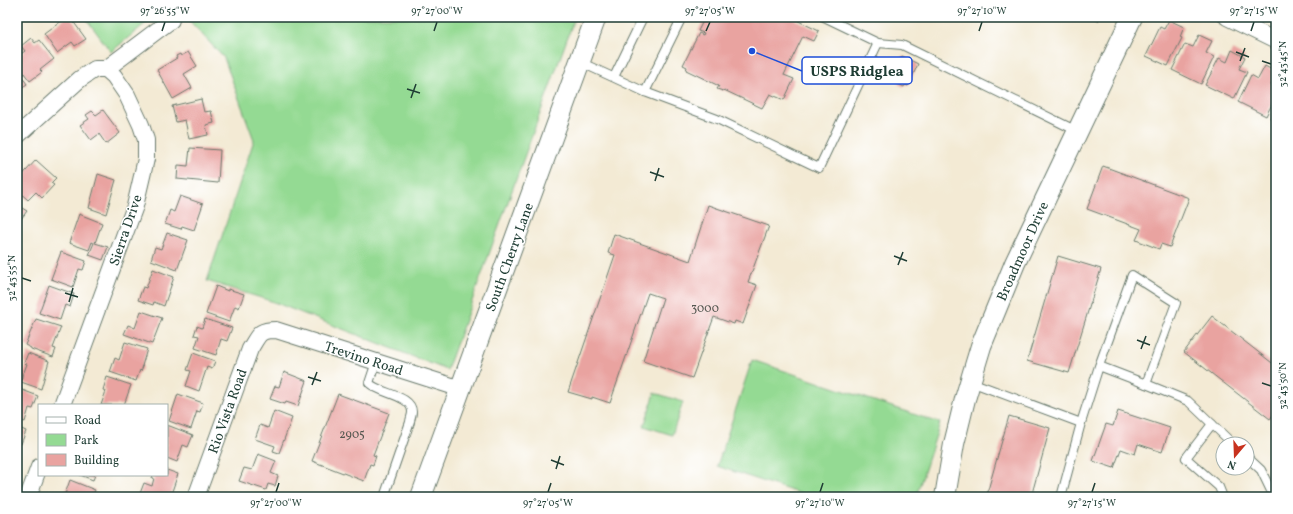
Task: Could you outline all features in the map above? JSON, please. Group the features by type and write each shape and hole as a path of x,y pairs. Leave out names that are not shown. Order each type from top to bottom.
{"street":[{"name":"South Cherry Lane","path":"421,497 461,391 596,17"},
{"name":"Broadmoor Drive","path":"945,497 954,444 970,381 981,346 1015,262 1132,17"},
{"path":"1226,17 1276,41"},
{"path":"17,136 80,79 101,69 172,20"},
{"name":"Sierra Drive","path":"62,404 135,206 146,160 146,140 141,125 127,95 114,76 101,69"},
{"name":"Trevino Road","path":"266,330 276,330 452,386 461,391"},
{"name":"Rio Vista Road","path":"196,497 250,349 261,333 266,330"},
{"path":"28,497 38,470"}],"lane":[{"path":"614,77 643,17"},
{"path":"645,92 682,17"},
{"path":"824,17 878,43 902,45 1077,131"},
{"path":"580,62 645,92 717,118 819,168 878,43"},
{"path":"1061,497 1080,423 1132,275 1176,303 1146,384"},
{"path":"376,362 369,383 374,388 406,401 412,411 410,422 384,497"},
{"path":"1099,366 1188,401 1225,436"},
{"path":"970,381 1080,423"},
{"path":"1212,424 1186,458 1219,487 1223,497"},
{"path":"1255,464 1261,470 1274,497"}],"green space":[{"path":"85,17 153,17 111,52"},
{"path":"186,17 575,17 447,370 271,301 207,281 254,140 224,58"},
{"path":"752,360 940,423 916,497 810,497 717,466"},
{"path":"655,393 683,402 672,435 644,426"}],"building":[{"path":"67,17 70,17 86,39 75,46 72,42 57,53 44,34"},
{"path":"705,17 790,17 819,31 814,41 803,36 784,75 794,79 784,100 770,94 762,108 724,90 717,89 719,86 686,70 687,67 683,65 699,33 703,35 704,33 698,31"},
{"path":"1089,17 1100,17 1098,21"},
{"path":"1169,20 1184,27 1180,37 1182,38 1168,66 1146,56 1160,27 1164,29"},
{"path":"1199,35 1212,41 1206,53 1214,57 1201,84 1172,70 1185,44 1193,47"},
{"path":"31,38 35,43 39,40 54,59 40,70 42,72 30,81 17,64 17,49 21,54 25,51 21,46"},
{"path":"1232,50 1245,57 1239,69 1247,72 1234,99 1205,85 1219,58 1227,62"},
{"path":"188,52 197,66 184,74 192,88 173,99 157,70 177,58 176,56 180,54 181,56"},
{"path":"902,56 918,64 908,86 905,85 904,87 898,84 899,82 875,71 880,59 897,66"},
{"path":"1265,66 1276,72 1276,76 1271,85 1276,88 1276,96 1266,116 1238,102 1251,75 1258,79"},
{"path":"17,70 27,84 17,91"},
{"path":"201,99 204,112 211,111 214,123 206,125 208,135 189,139 185,120 176,122 172,106"},
{"path":"1276,106 1276,121 1270,118"},
{"path":"103,110 120,133 106,144 99,134 91,140 80,125 89,119 86,115 92,111 96,115"},
{"path":"190,148 220,150 218,183 177,179 178,165 188,166"},
{"path":"36,160 56,178 51,183 54,185 42,198 36,192 28,200 17,190 17,181"},
{"path":"1103,166 1189,198 1170,247 1161,244 1159,249 1136,240 1141,229 1087,209"},
{"path":"98,174 116,180 106,214 89,208"},
{"path":"180,196 203,204 194,230 182,226 181,229 165,224 170,210 174,212"},
{"path":"17,205 27,211 21,219 17,217"},
{"path":"708,205 769,226 748,282 757,285 743,324 735,321 734,324 714,317 692,378 643,361 663,298 648,293 610,403 592,397 592,399 568,392 615,255 608,253 614,234 690,261"},
{"path":"79,214 102,223 95,243 108,247 103,260 89,255 94,243 92,242 89,250 69,243"},
{"path":"167,233 188,240 177,270 151,260 155,247 161,249"},
{"path":"61,252 86,261 83,270 79,269 73,287 51,279"},
{"path":"1058,256 1101,269 1069,373 1027,361"},
{"path":"153,269 174,277 164,306 154,302 153,305 138,300 143,287 146,288"},
{"path":"49,285 74,294 70,307 65,305 60,320 39,313"},
{"path":"216,286 228,291 228,289 244,294 239,308 235,306 229,322 206,314"},
{"path":"141,311 162,318 152,344 124,334 128,325 135,328"},
{"path":"1212,316 1276,366 1276,411 1270,419 1184,352"},
{"path":"36,319 61,327 53,348 56,349 53,357 31,349 25,345"},
{"path":"205,319 232,328 227,341 221,339 216,355 195,348 199,336 194,335 197,326 202,328"},
{"path":"125,342 147,349 143,366 136,381 110,372 115,358 119,360"},
{"path":"28,353 49,361 41,389 21,382 23,372 27,364 24,363"},
{"path":"193,353 215,361 212,369 207,367 199,391 186,386 191,371 187,370"},
{"path":"284,372 307,381 298,406 286,402 285,404 270,399 275,386 279,387"},
{"path":"107,377 131,385 124,404 101,404 106,391 103,390"},
{"path":"17,388 38,396 33,409 29,408 25,422 17,419"},
{"path":"178,394 203,403 200,412 197,411 191,429 169,421"},
{"path":"338,394 389,413 373,455 376,456 373,465 370,464 364,481 312,461"},
{"path":"274,411 292,418 279,453 273,451 275,446 255,439 260,425 268,428"},
{"path":"1118,411 1170,428 1162,452 1138,444 1135,454 1121,449 1114,468 1093,461 1106,424 1113,426"},
{"path":"1009,416 1050,428 1031,497 986,497"},
{"path":"168,425 193,435 188,447 183,445 177,462 168,458"},
{"path":"17,427 26,431 21,444 17,443"},
{"path":"258,454 276,461 271,473 278,476 275,486 268,484 266,490 239,481 244,468 252,470"},
{"path":"168,470 178,474 170,497 139,496 144,483 152,486 154,478 152,478 153,476 168,476"},
{"path":"83,476 95,476 93,480"},
{"path":"70,480 95,490 92,497 64,497"}],"place":[{"name":"USPS Ridglea","path":"752,51"}]}
